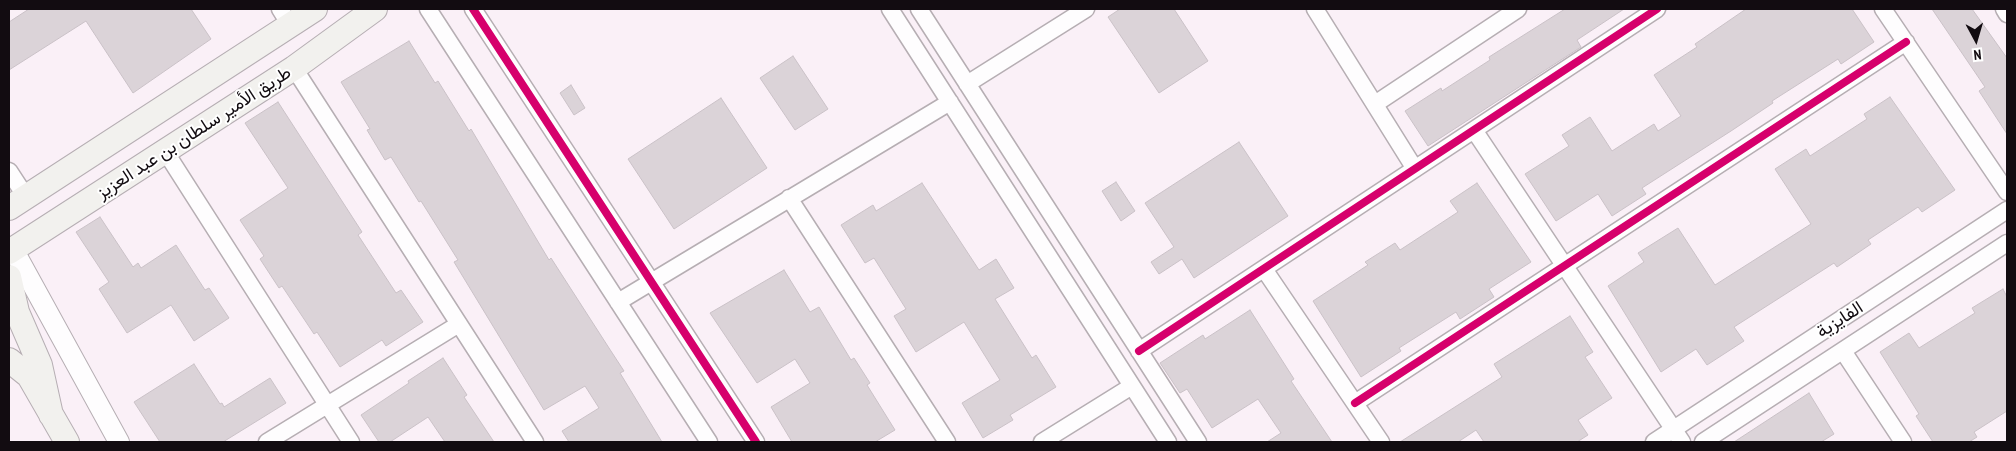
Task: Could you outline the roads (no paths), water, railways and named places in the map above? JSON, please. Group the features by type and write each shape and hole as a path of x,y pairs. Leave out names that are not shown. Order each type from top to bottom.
{"main road":[{"path":"17,203 285,17 314,9"},
{"name":"طريق الأمير سلطان بن عبد العزيز","path":"11,250 294,68 375,9"},
{"path":"9,277 17,312 40,364 51,415"},
{"path":"9,360 29,376 67,442"}],"street":[{"path":"428,9 710,442"},
{"path":"474,9 756,442"},
{"path":"890,9 1168,442"},
{"path":"919,9 1198,442"},
{"path":"968,84 1086,9"},
{"path":"1315,9 1415,169"},
{"path":"1375,104 1518,9"},
{"path":"1139,351 1657,9"},
{"path":"1883,9 2007,192"},
{"path":"2004,9 2007,14"},
{"path":"1355,404 1906,42"},
{"path":"294,68 535,442"},
{"path":"618,302 651,280 950,102"},
{"path":"1474,130 1678,436"},
{"path":"165,151 352,442"},
{"path":"9,171 17,203"},
{"path":"789,198 947,442"},
{"name":"الفايزية","path":"1655,442 1678,436 2007,210"},
{"name":"الفايزية","path":"1703,442 2007,243"},
{"path":"11,250 119,442"},
{"path":"1264,268 1381,442"},
{"path":"267,442 459,324"},
{"path":"1843,351 1902,442"},
{"path":"1042,442 1132,386"}]}
